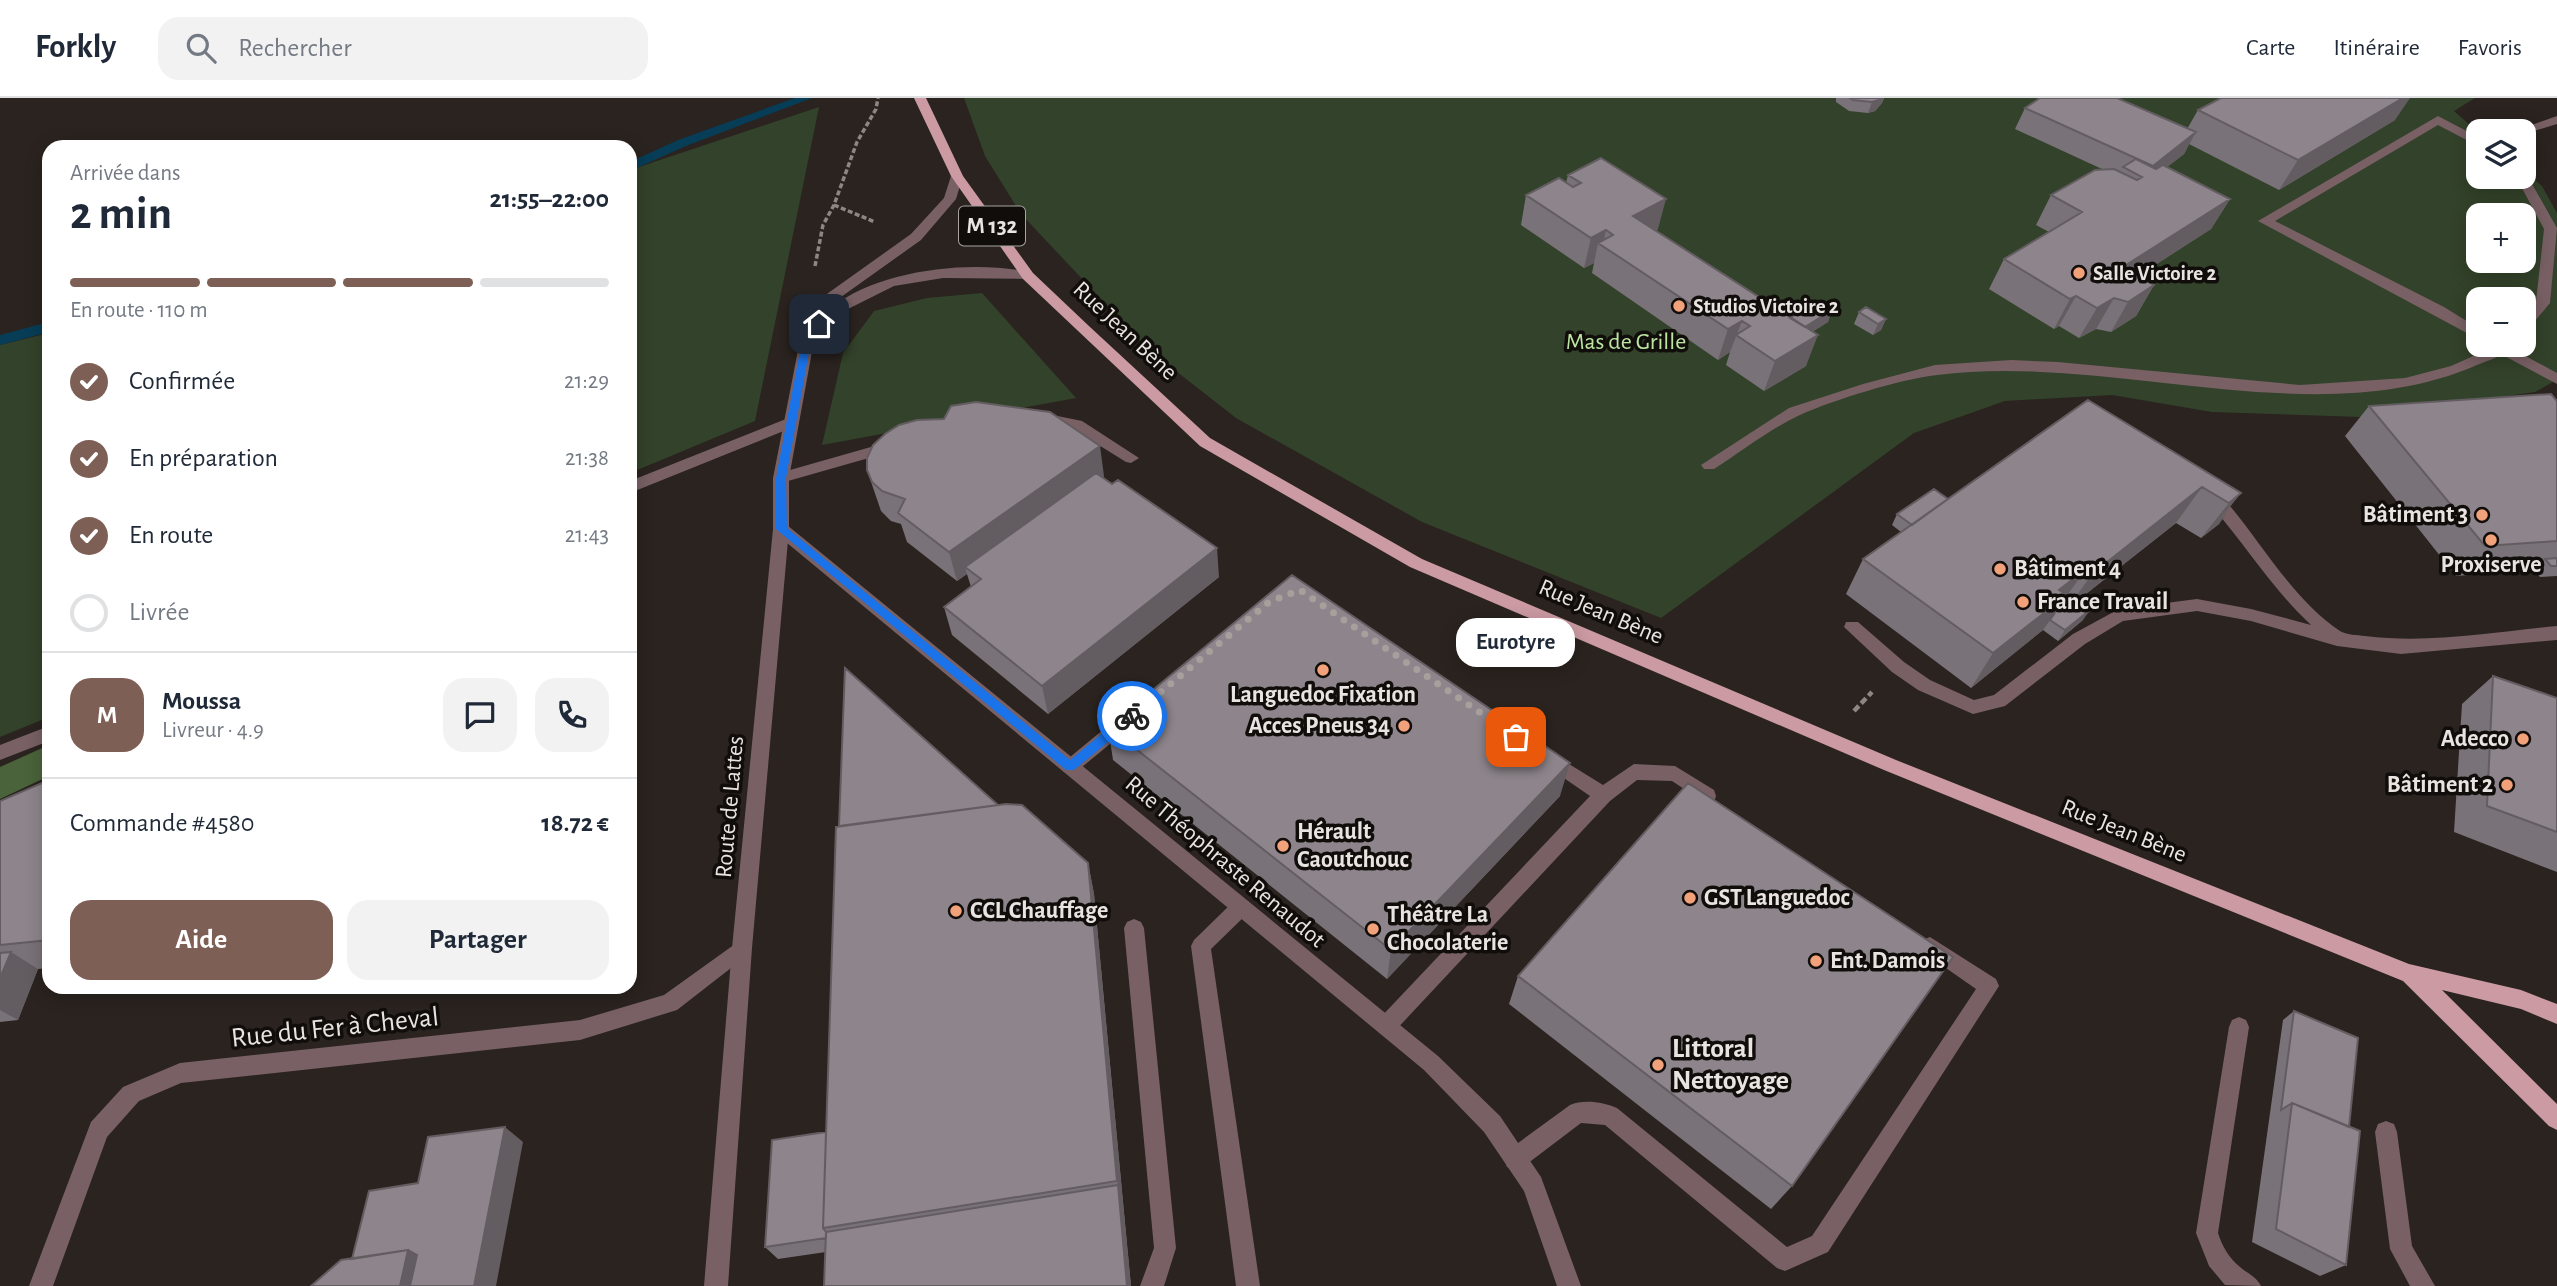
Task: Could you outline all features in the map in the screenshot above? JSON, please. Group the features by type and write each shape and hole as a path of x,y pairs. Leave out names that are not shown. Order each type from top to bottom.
{"main road":[{"name":"Rue Jean Bène","path":"920,98 957,176 1028,276 1205,442 1416,563 1890,765 2408,973 2521,1000 2557,1014"},
{"name":"Rue Jean Bène","path":"2408,973 2482,1042 2557,1119"}],"street":[{"path":"2466,135 2438,120 2265,221 2439,310 2466,327"},
{"path":"2536,126 2557,120"},
{"name":"Route de Lattes","path":"716,1286 742,948 782,529 781,478 808,335 828,299 916,237 950,200 957,176"},
{"path":"2529,189 2551,229 2543,303 2536,311"},
{"name":"M 132","path":"808,335 831,313 869,289 917,276 978,271 1028,276"},
{"path":"1709,465 1794,412 1868,387 1935,370 2011,365 2058,367 2300,390 2405,383 2456,369 2479,357"},
{"path":"2520,357 2557,379"},
{"path":"1024,419 1037,417 1077,425 1132,458"},
{"path":"637,484 791,422"},
{"path":"781,478 910,440"},
{"path":"2196,481 2236,522 2258,555 2299,604 2337,639"},
{"name":"Rue Théophraste Renaudot","path":"782,529 1431,1063 1492,1124 1533,1185 1569,1286"},
{"path":"1852,627 1898,667 1924,685 1973,707 1999,701 2079,639 2119,615 2197,605 2251,615 2337,639 2401,647 2557,633"},
{"path":"1070,766 1143,706"},
{"path":"0,753 42,736"},
{"path":"1536,750 1603,795"},
{"path":"1386,1026 1603,795 1634,772 1675,774 1720,804"},
{"path":"1241,907 1201,946 1248,1286"},
{"path":"1134,928 1165,1248 1153,1286"},
{"path":"1515,1159 1578,1112 1609,1115 1785,1260 1820,1244 1989,986 1911,933"},
{"name":"Rue du Fer à Cheval","path":"41,1286 99,1130 131,1094 180,1073 580,1030 670,1003 742,948"},
{"path":"2239,1027 2207,1233 2210,1246 2222,1266 2237,1281 2249,1286"},
{"path":"2386,1132 2401,1249 2423,1286"}],"path":[{"path":"834,205 843,174 876,109 878,98"},
{"path":"1852,713 1898,667"}],"green space":[{"name":"Mas de Grille","path":"964,98 2475,98 2454,111 2466,122 2466,189 2536,189 2536,181 2542,186 2557,213 2557,380 2535,392 2361,417 2212,412 2112,395 2005,401 1914,433 1661,618 1422,522 1236,418 1149,350 1021,214 985,156"},
{"path":"819,107 755,421 637,470 637,168"},
{"path":"982,293 1076,398 822,445 843,353 874,311 927,298"},
{"path":"42,335 42,720 0,737 0,345"},
{"path":"42,748 42,779 0,799 0,767"}],"building":[{"path":"1850,98 1881,98 1872,102"},
{"path":"2040,98 2117,98 2196,132 2153,166 2025,108"},
{"path":"2221,98 2403,98 2298,160 2198,110"},
{"path":"1601,158 1666,199 1633,216 1818,335 1775,361 1736,335 1750,326 1742,321 1728,329 1598,243 1613,235 1606,230 1591,238 1526,195 1559,178 1573,187 1581,183 1568,175"},
{"name":"Salle Victoire 2","path":"2136,159 2156,169 2163,165 2230,199 2123,267 2154,285 2128,302 2114,298 2097,308 2076,296 2070,299 2004,259 2082,212 2051,195 2095,170 2114,169 2137,180 2142,177 2123,167"},
{"path":"1817,301 1832,310 1805,327 1790,318"},
{"path":"1866,307 1886,319 1878,324 1859,312"},
{"name":"Bâtiment 3","path":"2551,394 2557,401 2557,541 2485,546 2369,406"},
{"name":"Bâtiment 4","path":"2088,400 2241,493 2229,503 2202,487 2092,574 2085,570 2059,590 2067,595 1993,653 1863,559"},
{"path":"976,402 1050,412 1100,446 949,552 898,513 905,499 882,491 872,482 867,470 867,458 873,445 899,425 917,420 944,419 951,406"},
{"path":"1096,473 1112,484 1118,480 1217,548 1042,686 944,607 981,579 965,567"},
{"path":"1934,489 1948,499 1912,525 1897,514"},
{"path":"2557,558 2557,566 2551,566 2545,559"},
{"path":"1292,575 1570,763 1391,950 1108,727"},
{"path":"2068,594 2090,610 2065,630 2050,620"},
{"path":"845,668 998,805 839,826"},
{"path":"2493,676 2557,698 2557,832 2487,806"},
{"path":"42,783 42,941 0,945 0,801"},
{"path":"1688,783 1953,957 1792,1186 1518,976"},
{"path":"1006,804 1022,805 1088,863 1117,1181 823,1228 836,827"},
{"path":"11,952 0,978 0,953"},
{"path":"2294,1011 2358,1038 2349,1127 2292,1103 2281,1110"},
{"path":"2292,1103 2360,1131 2346,1265 2276,1229"},
{"path":"505,1127 474,1286 410,1286 417,1255 408,1250 352,1259 369,1191 418,1183 428,1137"},
{"path":"826,1132 823,1228 826,1238 765,1247 772,1140"},
{"path":"1118,1185 1127,1286 824,1286 826,1232"},
{"path":"408,1250 400,1286 311,1286 341,1260"}],"waterway":[{"path":"637,164 682,143 806,98"},
{"path":"0,340 42,329"}],"way so far":[{"path":"1132,716 1269,602 1300,590 1516,737"}],"place":[{"name":"Salle Victoire 2","path":"2079,273"},
{"name":"Studios Victoire 2","path":"1679,306"},
{"name":"Bâtiment 3","path":"2482,515"},
{"name":"Proxiserve","path":"2491,540"},
{"name":"Bâtiment 4","path":"2000,569"},
{"name":"France Travail","path":"2023,602"},
{"name":"Languedoc Fixation","path":"1323,670"},
{"name":"Acces Pneus 34","path":"1404,726"},
{"name":"Eurotyre","path":"1516,737"},
{"name":"Adecco","path":"2523,739"},
{"name":"Bâtiment 2","path":"2507,785"},
{"name":"Hérault Caoutchouc","path":"1283,846"},
{"name":"GST Languedoc","path":"1690,898"},
{"name":"CCL Chauffage","path":"956,911"},
{"name":"Théâtre La Chocolaterie","path":"1373,929"},
{"name":"Ent. Damois","path":"1816,961"},
{"name":"Littoral Nettoyage","path":"1658,1065"}],"route":[{"path":"819,324 808,335 791,422 781,478 782,529 1070,766 1132,716"}]}
